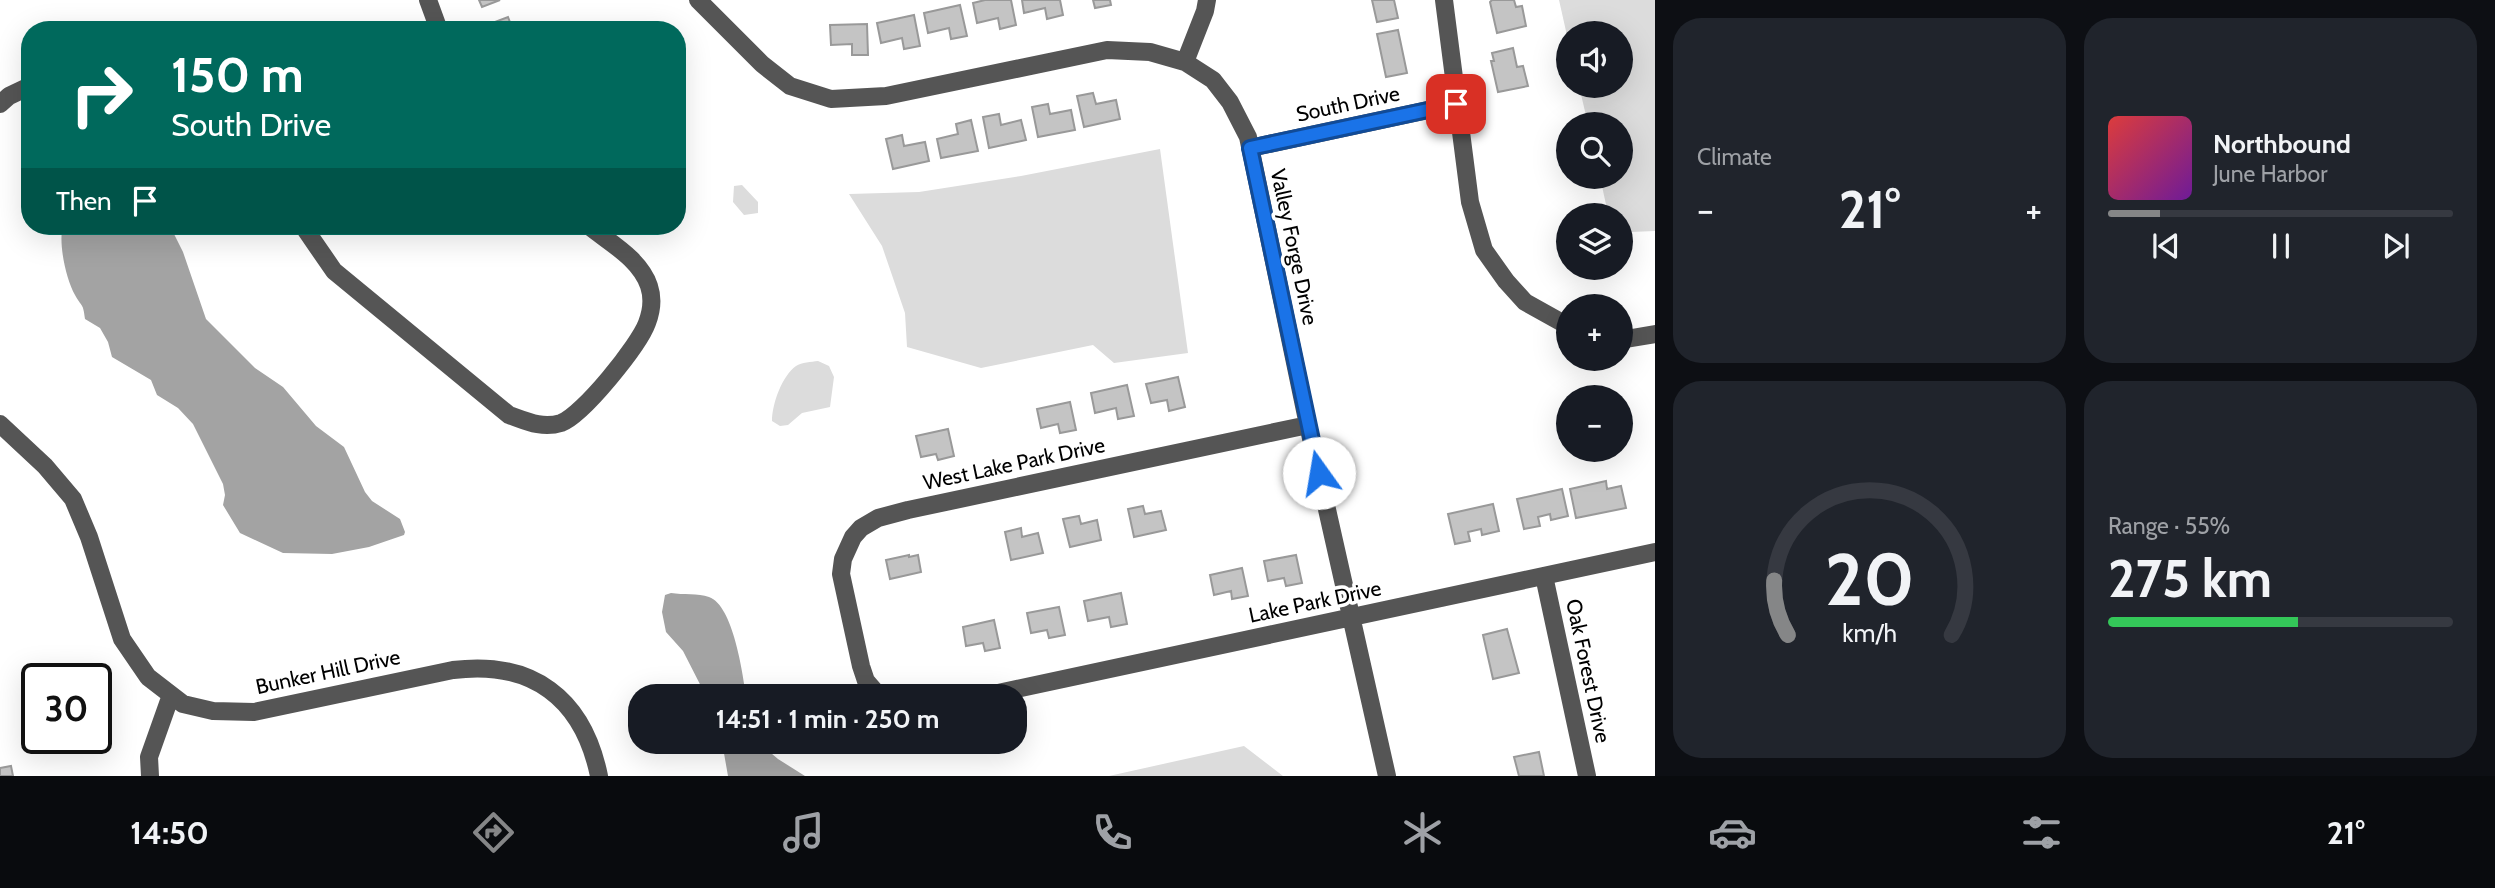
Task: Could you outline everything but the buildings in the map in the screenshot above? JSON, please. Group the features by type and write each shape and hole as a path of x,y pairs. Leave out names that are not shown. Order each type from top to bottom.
{"street":[{"path":"428,0 436,21"},
{"name":"Valley Forge Drive","path":"698,0 762,64 790,86 831,99 886,96 1107,50 1150,52 1185,62 1213,80 1242,122 1250,148 1308,425 1387,776"},
{"path":"1185,62 1207,0"},
{"path":"1444,0 1470,202 1484,250 1525,302 1556,319"},
{"path":"1,101 21,91"},
{"name":"South Drive","path":"1250,148 1456,104"},
{"path":"309,235 334,271 509,415 537,425 548,425 572,416 589,402 636,344 652,308 649,286 640,270 631,259 600,235"},
{"path":"1633,338 1655,334"},
{"name":"Bunker Hill Drive","path":"0,424 45,466 73,499 89,537 122,639 148,677 183,704 213,711 254,712 453,670 474,667 504,670 549,688 566,703 580,722 595,755 599,776"},
{"name":"West Lake Park Drive","path":"869,684 857,653 841,568 846,548 853,537 870,522 908,510 1308,425"},
{"name":"Lake Park Drive","path":"1027,687 1655,552"},
{"name":"Oak Forest Drive","path":"1544,576 1587,776"},
{"path":"150,776 149,757 171,695"}],"shaded area":[{"path":"1559,0 1655,0 1655,231 1633,232 1633,203 1606,203 1603,189 1633,189 1633,112 1585,112 1582,98 1633,98 1633,21 1564,21"},
{"path":"1160,149 1188,353 1114,363 1093,345 981,368 907,347 905,313 882,246 849,194 919,192 1021,176"},
{"path":"742,185 758,202 758,213 744,215 733,202 734,186"},
{"path":"62,235 174,235 206,319 255,368 283,387 316,426 344,447 365,492 372,501 400,519 404,535 369,547 332,554 283,553 240,533 223,505 223,484 193,424 178,408 157,395 151,380 112,357 100,328 85,319 83,307 75,295 66,271"},
{"path":"818,361 829,366 834,377 830,407 802,413 788,425 780,426 772,421 776,399 786,376 798,365"},
{"path":"671,593 705,596 717,603 735,641 744,684 700,684 683,651 666,632 662,612 665,595"},
{"path":"1244,746 1283,776 1109,776"},
{"path":"724,754 772,754 805,776 728,776"}],"route":[{"path":"1319,473 1250,148 1456,104"}]}
